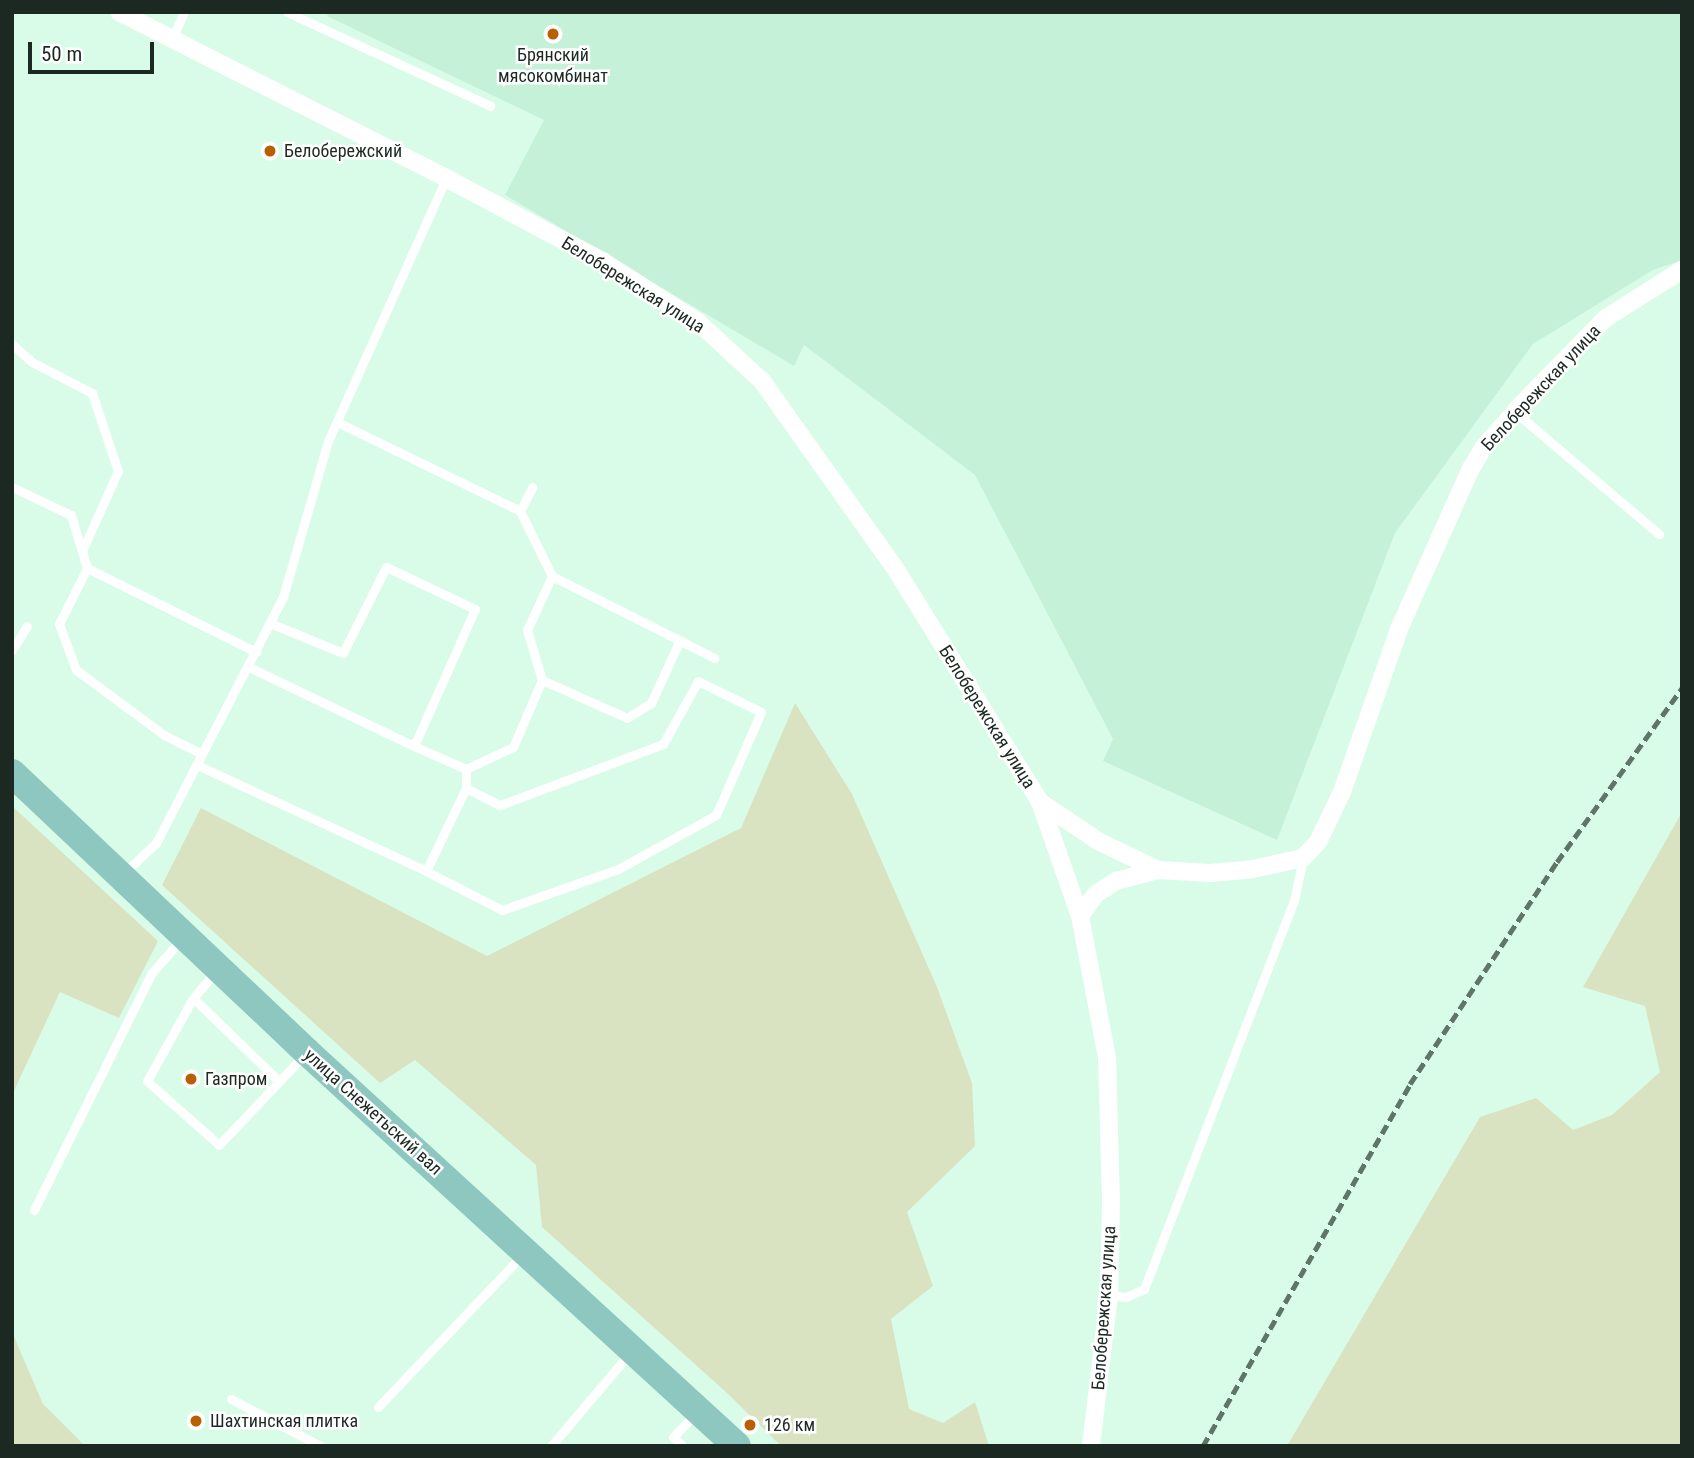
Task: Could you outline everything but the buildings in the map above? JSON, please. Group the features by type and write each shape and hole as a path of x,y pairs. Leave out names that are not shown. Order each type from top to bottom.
{"main road":[{"name":"улица Снежетьский вал","path":"12,773 307,1052 737,1446"}],"street":[{"name":"Белобережская улица","path":"119,12 446,178 604,262 698,322 762,382 895,568 1040,802 1080,916 1107,1058 1111,1203 1109,1295 1091,1446"},
{"name":"Белобережская улица","path":"1040,802 1098,841 1158,870 1210,873 1248,870 1303,858 1318,842 1342,792 1399,629 1470,470 1483,448 1606,318 1682,270"},
{"path":"1080,916 1096,894 1116,881 1158,870"}],"lane":[{"path":"172,39 184,12"},
{"path":"287,12 489,106"},
{"path":"121,876 156,843 257,652 283,597 328,441 446,178"},
{"path":"12,344 32,362 92,393 118,471 82,551"},
{"path":"1515,412 1660,534"},
{"path":"337,422 520,512 552,576 714,657"},
{"path":"12,487 71,515 86,568 59,624 76,670 164,735 202,754"},
{"path":"520,512 532,487"},
{"path":"270,623 343,653 386,567 475,609 414,746"},
{"path":"86,568 257,652"},
{"path":"249,667 466,769 513,747 542,680 527,630 552,576"},
{"path":"12,650 27,626"},
{"path":"542,680 627,718 651,703 680,640"},
{"path":"197,765 426,871 502,910 618,869 716,815 761,712 698,681 663,744 500,805 466,788"},
{"path":"426,871 466,788 466,769"},
{"path":"1109,1295 1126,1297 1144,1289 1294,901 1303,858"},
{"path":"34,1210 151,974 185,935"},
{"path":"218,968 193,998 147,1081 219,1145 307,1052"},
{"path":"193,998 278,1080"},
{"path":"378,1407 525,1252"},
{"path":"551,1446 633,1350"},
{"path":"231,1399 320,1446"},
{"path":"683,1446 673,1437 699,1410"}],"shaded area":[{"path":"329,12 1682,12 1682,260 1653,270 1533,344 1395,533 1277,840 1103,761 1113,739 975,475 804,345 794,366 505,195 544,120 327,16"},
{"path":"795,703 852,794 937,987 972,1083 975,1146 907,1212 933,1286 891,1319 909,1409 943,1423 975,1402 989,1446 781,1446 727,1393 542,1227 536,1165 415,1060 380,1083 162,885 201,808 487,956 741,828"},
{"path":"12,806 158,941 119,1018 60,992 12,1095"},
{"path":"1682,812 1682,1446 1287,1446 1480,1117 1536,1098 1573,1130 1612,1115 1660,1072 1645,1006 1583,987"},
{"path":"12,1332 43,1404 85,1446 12,1446"}],"railway":[{"path":"1203,1446 1410,1084 1557,862 1682,688"}],"place":[{"name":"Брянский мясокомбинат","path":"553,34"},
{"name":"Белобережский","path":"270,151"},
{"name":"Газпром","path":"191,1079"},
{"name":"Шахтинская плитка","path":"196,1421"},
{"name":"126 км","path":"750,1425"}]}
